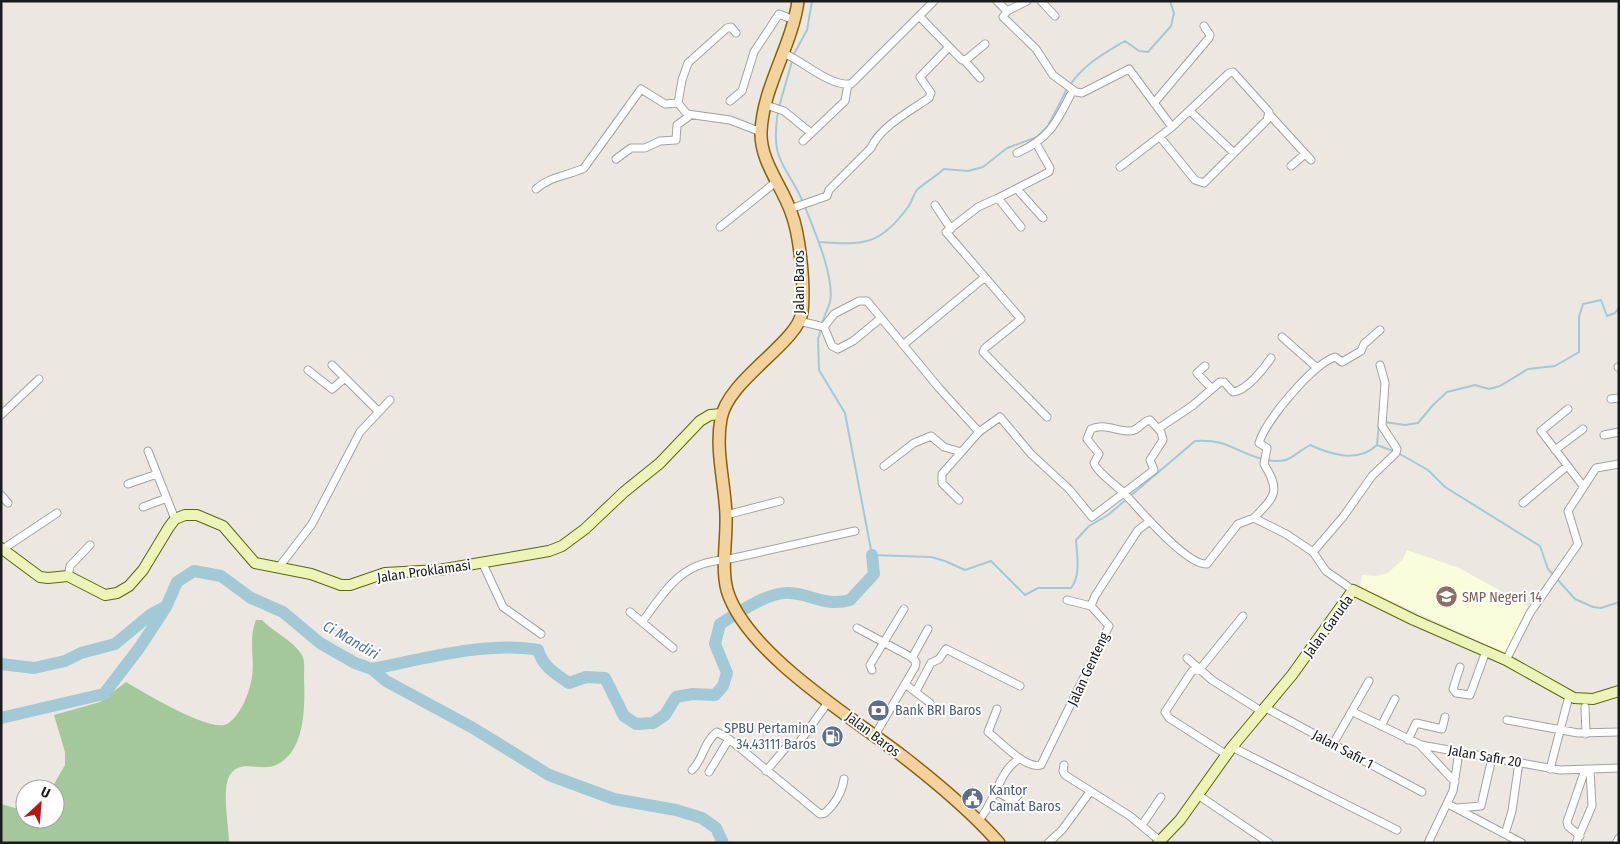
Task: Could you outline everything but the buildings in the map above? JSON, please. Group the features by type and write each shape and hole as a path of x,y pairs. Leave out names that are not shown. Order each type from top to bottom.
{"main road":[{"name":"Jalan Baros","path":"798,1 774,107 761,132 763,150 776,181 794,208 798,236 802,310 799,322 738,389 728,401 722,414 720,452 726,515 725,560 727,589 734,606 747,626 774,655 829,701 950,794 999,843"}],"street":[{"path":"803,140 845,101 848,84 920,17 934,1"},
{"path":"997,1 1007,11"},
{"path":"1026,1 1007,11 1003,15 1004,19 1036,49 1053,75 1072,89 1082,93 1129,69 1172,127"},
{"path":"1041,1 1055,16"},
{"path":"730,101 742,91 754,52 778,14 794,20"},
{"path":"920,17 948,48 964,60 980,78"},
{"path":"1154,103 1210,35 1204,26"},
{"path":"678,103 682,80 688,63 727,28 731,27 736,33"},
{"path":"964,60 985,44"},
{"path":"794,208 827,196 829,190 871,148 875,140 931,96 920,77 948,48"},
{"path":"786,54 828,78 848,84"},
{"path":"1120,167 1190,112 1229,73 1233,72 1311,160"},
{"path":"1017,153 1036,145 1052,128 1072,89"},
{"path":"536,189 552,178 572,174 584,168 639,90 665,104 678,103"},
{"path":"678,103 688,114 730,120 761,132"},
{"path":"774,107 811,133"},
{"path":"1190,112 1234,153"},
{"path":"616,159 631,148 645,148 660,141 676,140 677,126 688,117 688,114"},
{"path":"1160,137 1199,182 1204,183 1270,115"},
{"path":"1036,145 1050,170 1017,189 978,207 946,232 1021,319 983,352 1047,417"},
{"path":"1291,166 1305,154"},
{"path":"720,227 776,181"},
{"path":"1017,189 1043,218"},
{"path":"998,198 1021,227"},
{"path":"935,206 951,229"},
{"path":"903,345 985,277"},
{"path":"821,327 834,314 862,300 867,302 938,388 979,432"},
{"path":"799,322 821,327 832,346 838,349 853,341 880,319"},
{"path":"959,500 942,483 941,478 944,470 979,432 1000,417 1031,454 1069,489 1092,517 1126,495 1154,469 1150,460 1163,440 1159,428 1149,420 1131,431 1098,426 1088,433 1088,443 1100,455 1095,466 1126,495 1170,541 1197,561 1205,564 1209,562 1238,524 1254,518 1275,492 1274,480 1264,460 1267,448 1259,443 1263,434 1302,381 1316,368 1335,357 1342,362 1346,362 1361,351 1364,344 1380,330"},
{"path":"1282,337 1316,368"},
{"path":"1159,428 1186,410 1222,381 1231,392 1235,392 1256,376 1271,358"},
{"path":"332,365 378,411"},
{"path":"1313,552 1343,517 1372,476 1396,455 1397,449 1382,426 1384,383 1380,365"},
{"path":"1205,366 1197,373 1212,388"},
{"path":"308,370 333,389 344,378"},
{"path":"1,415 39,379"},
{"path":"1611,400 1619,398"},
{"path":"279,567 312,524 355,440 378,411 390,400"},
{"path":"1568,409 1541,431 1583,486"},
{"name":"Jalan Proklamasi","path":"175,519 198,515 211,519 233,535 255,563 311,574 340,585 350,585 385,573 440,570 542,553 562,546 585,529 624,492 660,463 700,420 722,414"},
{"path":"1555,450 1582,430"},
{"path":"1604,435 1619,432"},
{"path":"884,466 914,443 931,436 944,447 961,452"},
{"path":"57,513 2,548 40,577 68,576 105,595 117,594 129,586 143,570 175,519 148,451"},
{"path":"1506,660 1530,613 1578,544 1568,511 1596,468 1619,464"},
{"path":"1523,502 1567,466"},
{"path":"128,484 157,474"},
{"path":"1,495 8,503"},
{"path":"143,507 167,498"},
{"path":"726,515 780,501"},
{"path":"1254,518 1286,534 1313,552 1326,571 1353,590"},
{"path":"1067,600 1090,606 1138,530 1150,521"},
{"path":"642,622 674,579 687,570 704,563 855,531"},
{"path":"68,576 70,566 90,545"},
{"path":"482,562 503,607 541,634"},
{"name":"Jalan Garuda","path":"1159,842 1198,795 1262,709 1292,676 1353,590 1414,620 1506,660 1569,696 1580,699 1593,699 1619,692"},
{"name":"Jalan Genteng","path":"1018,759 1035,766 1041,765 1080,688 1109,626 1090,606"},
{"path":"872,670 870,667 904,609"},
{"path":"630,612 673,648"},
{"path":"1243,616 1200,670 1192,671 1165,714 1230,751 1397,830"},
{"path":"857,628 912,658 916,665 875,736"},
{"path":"912,658 928,629"},
{"path":"916,691 931,662 939,660 946,649 1020,686"},
{"path":"1460,667 1453,689 1456,693 1470,695 1486,651"},
{"name":"Jalan Safir 1","path":"1187,658 1200,670 1262,709 1333,744 1422,792"},
{"path":"1333,744 1369,681"},
{"path":"905,684 930,702"},
{"path":"1550,769 1569,696"},
{"path":"1381,726 1395,699"},
{"path":"766,771 789,744 798,744 829,701"},
{"path":"1585,707 1586,734"},
{"path":"978,820 990,805 1009,768 1018,759 988,732 997,709"},
{"name":"Jalan Safir 20","path":"1353,712 1421,745 1566,771 1619,768"},
{"path":"1408,740 1416,723 1442,729 1445,716"},
{"path":"1507,720 1586,734 1619,732"},
{"path":"692,770 717,732 729,739 766,771 822,814 832,806 842,788 844,779"},
{"path":"709,772 729,739"},
{"path":"1421,745 1455,782"},
{"path":"1437,843 1429,841 1448,804 1455,782 1459,752"},
{"path":"1456,808 1481,806 1492,758"},
{"path":"1504,834 1512,811 1519,762"},
{"path":"1064,766 1064,775 1142,825 1159,842"},
{"path":"1588,770 1592,806 1578,839 1567,822 1588,770"},
{"path":"996,791 1012,801 1020,793"},
{"path":"1048,843 1062,830 1090,792"},
{"path":"1198,795 1269,843"},
{"path":"1142,825 1161,797"},
{"path":"1448,804 1522,843"},
{"path":"1616,843 1619,838"}],"shaded area":[{"name":"SMP Negeri 14","path":"1407,550 1459,568 1528,606 1507,654 1360,587 1362,575 1376,576 1388,573 1403,559"},
{"path":"256,620 262,620 294,645 302,655 304,660 304,701 302,727 293,750 286,759 270,767 239,767 230,775 226,789 229,843 1,843 1,804 15,808 15,829 65,829 65,779 57,779 65,765 65,752 54,715 100,702 126,682 176,710 206,723 227,724 241,709 249,689 253,670 252,635"}],"waterway":[{"path":"779,107 794,54 807,30 812,1"},
{"path":"1070,85 1088,65 1125,41 1139,51 1148,52 1171,26 1174,13 1170,1"},
{"path":"819,242 859,243 879,236 898,220 917,190 944,169 968,171 983,167 1007,148 1037,137 1048,126 1067,89"},
{"path":"778,112 776,129 778,152 803,202"},
{"path":"805,207 827,267 831,292 830,302 822,324"},
{"path":"1384,422 1405,425 1418,423 1447,392 1475,385 1489,389 1500,386 1528,369 1555,366 1579,352 1579,317 1583,304 1601,300 1607,316 1615,313 1619,307"},
{"path":"821,329 818,339 819,370 845,413 872,555 931,557 965,570 991,561 1025,595 1038,588 1071,588 1077,571 1076,540 1089,526 1108,515 1195,441 1223,444 1262,459"},
{"path":"1267,460 1286,460 1310,445 1327,452 1345,456 1362,454 1370,451 1377,445 1379,422"},
{"path":"1377,445 1393,451"},
{"path":"1398,453 1428,470 1445,487 1540,546 1548,569 1575,599 1593,607 1601,608 1619,602"},
{"path":"372,669 477,649 518,648 538,650 547,666 569,683 586,677 605,678 624,716 636,724 653,723 665,715 676,697 693,694 715,695 723,686 727,673 715,644 720,624 763,599 782,593 798,594 833,602 850,600 874,574 872,555"},
{"name":"Ci Mandiri","path":"1,718 104,694 140,647 166,607 177,582 194,571 221,576 251,598 283,612 320,643 355,663 372,669 386,681 473,728 549,775 614,799 676,810 702,818 716,828 723,843"},
{"path":"1,664 34,668 65,661 81,653 115,644 150,615 163,608"}],"place":[{"name":"SMP Negeri 14","path":"1446,597"},
{"name":"Bank BRI Baros","path":"879,710"},
{"name":"SPBU Pertamina 34.43111 Baros","path":"832,736"},
{"name":"Kantor Camat Baros","path":"973,798"}]}
